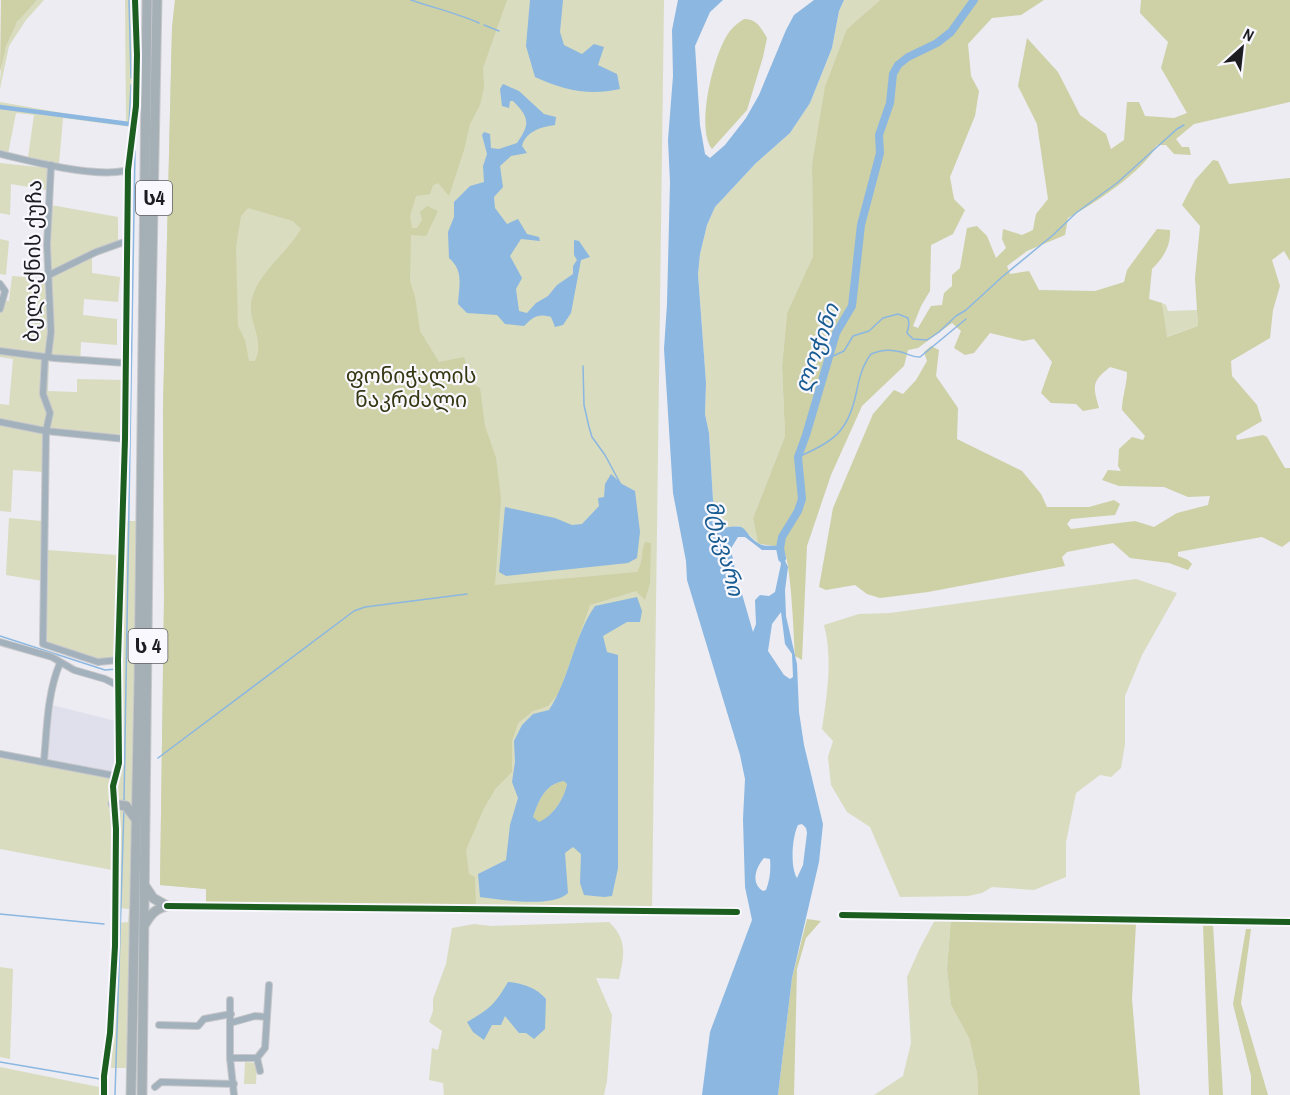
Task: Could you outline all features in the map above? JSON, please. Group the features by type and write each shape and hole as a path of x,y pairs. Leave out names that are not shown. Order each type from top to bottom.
{"highway":[{"name":"ს4","path":"145,0 147,30 146,368"},
{"name":"ს4","path":"146,368 159,0"},
{"name":"ს 4","path":"131,1095 135,794 146,368"},
{"name":"ს 4","path":"142,1095 145,924 146,368"},
{"path":"135,794 119,805 135,818"},
{"path":"145,886 153,898 167,906"},
{"path":"145,924 152,913 167,906"}],"street":[{"path":"104,1095 115,946 116,829 119,805 113,786 119,762 118,663 125,439 128,170 136,106 135,0"},
{"path":"0,154 111,174 124,171"},
{"name":"ბელაქნის ქუჩა","path":"51,165 47,245 51,332 43,394 50,413 46,431 43,644 98,662 118,663"},
{"path":"49,275 96,252 127,241"},
{"path":"0,284 5,291 0,309"},
{"path":"0,351 125,363"},
{"path":"0,422 46,431 125,439"},
{"path":"0,642 52,657 74,670 105,679 119,686"},
{"path":"45,761 54,677 60,663"},
{"path":"0,754 116,776"},
{"path":"167,906 737,912"},
{"path":"842,915 1290,922"},
{"path":"260,1071 258,1058 265,1048 269,985"},
{"path":"230,1000 229,1039 234,1095"},
{"path":"159,1025 198,1026 204,1019 231,1014"},
{"path":"230,1023 255,1016 267,1017"},
{"path":"230,1058 258,1058"},
{"path":"155,1087 161,1082 234,1084"}],"shaded area":[{"path":"52,705 116,721 117,758 113,773 47,761"}],"green space":[{"path":"1,0 37,0 17,22 6,46 0,72"},
{"path":"37,0 44,0 26,20 9,46 0,89 2,63 9,37 20,18"},
{"path":"125,0 132,0 134,53 132,127 63,118 59,164 0,156 0,102 126,124","holes":["16,113 34,115 28,157 8,154"]},
{"name":"ფონიჭალის ნაკრძალი","path":"175,0 664,0 652,908 206,905 206,889 160,885 164,599 163,409 172,28"},
{"name":"ფონიჭალის ნაკრძალი","path":"175,0 507,0 483,68 484,87 480,105 470,124 449,196 438,183 433,185 430,194 416,196 410,216 412,228 417,228 422,220 420,212 427,206 438,211 426,236 411,235 410,281 420,331 439,362 464,357 473,384 480,388 485,426 496,458 501,498 495,585 637,572 645,542 651,543 650,583 645,600 636,591 590,605 559,693 548,706 533,711 518,723 512,741 512,772 496,788 484,808 466,850 469,874 475,877 476,909 206,905 206,889 160,885 164,599 163,409 172,28","holes":["248,208 293,221 301,229 261,279 252,298 251,315 257,337 258,353 255,361 249,361 245,340 238,326 236,247 241,216"]},
{"path":"844,0 880,0 847,29 812,165 813,256 787,313 782,366 785,436 753,518 758,543 739,526 724,528 713,500 709,433 705,414 706,383 698,274 700,254 707,225 715,207 756,163 790,133 810,103 832,48 839,11"},
{"path":"880,0 1044,0 1021,15 992,18 968,44 971,76 979,91 975,116 950,177 954,199 965,210 953,234 931,245 930,291 913,326 918,328 931,306 942,305 944,293 952,286 952,275 960,268 967,228 977,226 987,236 996,258 1006,248 1002,239 1003,229 1022,235 1033,230 1036,214 1048,199 1037,124 1018,86 1027,38 1058,72 1080,115 1106,134 1111,149 1124,140 1127,102 1139,102 1145,116 1174,118 1187,113 1161,68 1168,42 1140,13 1141,0 1290,0 1290,102 1194,124 1176,139 1182,147 1189,147 1191,155 1174,154 1166,145 1157,145 1151,155 1130,176 1068,218 1065,235 1027,251 1007,266 1010,274 1029,271 1039,290 1095,291 1124,282 1127,270 1157,229 1170,230 1166,251 1152,269 1149,299 1162,303 1167,337 1198,326 1195,278 1200,226 1182,205 1195,180 1213,160 1218,161 1229,184 1290,178 1290,261 1284,251 1272,260 1280,286 1273,310 1270,338 1231,361 1232,376 1257,405 1262,421 1236,436 1237,440 1263,435 1267,437 1285,468 1290,468 1290,541 1282,547 1262,537 1178,552 1178,556 1192,564 1188,570 1169,563 1130,558 1113,543 1067,552 1062,557 1065,566 928,592 880,598 867,594 855,585 826,590 819,587 833,508 873,414 894,390 903,394 916,380 927,361 924,352 931,346 939,350 936,376 958,408 957,439 1022,471 1041,494 1047,507 1089,507 1114,500 1120,504 1115,515 1071,519 1067,524 1071,529 1135,521 1154,527 1177,513 1208,505 1210,496 1188,497 1164,487 1119,486 1102,480 1108,470 1121,471 1118,466 1119,449 1132,437 1143,440 1145,436 1122,410 1127,372 1110,367 1099,377 1095,389 1099,408 1083,411 1076,404 1051,403 1041,393 1052,362 1034,339 1023,341 990,333 974,353 965,355 954,348 961,331 952,323 918,348 908,350 904,366 862,406 831,475 807,546 802,660 795,656 789,570 784,552 779,547 758,543 753,518 785,436 782,366 787,313 813,256 812,165 825,87 847,29"},
{"path":"744,19 755,22 767,38 763,57 747,110 712,149 707,139 705,125 713,72 724,41 732,29"},
{"path":"0,163 47,168 47,190 11,184 10,215 0,213"},
{"path":"51,205 118,217 118,247 92,258 92,273 120,277 118,302 84,299 83,315 117,319 117,345 81,342 80,364 49,361 48,391 77,392 77,379 123,380 123,432 117,436 44,430 0,421 0,404 9,405 13,359 0,357 0,300 9,301 12,276 51,279"},
{"path":"0,239 9,241 6,275 0,274"},
{"path":"1162,303 1166,305 1168,311 1197,310 1198,326 1166,337"},
{"path":"0,425 44,432 44,472 13,470 11,512 0,511"},
{"path":"9,518 42,521 43,581 6,575"},
{"path":"125,521 136,521 136,674 127,1068 111,1068 118,923 128,922 129,909 119,908 120,821 117,792 122,763"},
{"path":"47,550 117,555 115,659 101,661 49,645 44,640"},
{"path":"1136,579 1177,593 1142,655 1125,696 1125,744 1121,768 1111,777 1100,775 1076,793 1066,842 1066,877 1034,890 992,887 982,893 968,896 900,897 870,827 847,812 831,785 828,757 833,741 822,729 829,664 824,625 859,614 890,613"},
{"path":"0,758 113,778 109,785 114,829 112,870 0,849"},
{"path":"564,781 567,783 561,801 549,816 539,823 533,817 540,799 552,786"},
{"path":"936,918 951,919 947,969 951,1005 969,1038 977,1073 978,1095 874,1095 903,1076 911,1043 907,977"},
{"path":"807,919 821,921 806,938 797,969 794,1095 778,1095 792,978"},
{"path":"951,919 1136,923 1132,999 1140,1095 978,1095 977,1073 969,1038 951,1005 947,969"},
{"path":"609,922 622,942 623,955 619,979 596,978 612,1015 604,1095 444,1095 443,1083 429,1080 432,1048 438,1050 442,1031 429,1022 433,1011 433,999 446,964 452,928 474,924 491,926"},
{"path":"1203,925 1213,925 1223,1095 1209,1095"},
{"path":"1246,929 1251,929 1241,1003 1268,1095 1251,1095 1251,1076 1233,1004"},
{"path":"0,967 13,969 10,1059 0,1057"},
{"path":"245,1062 257,1063 256,1084 244,1084"},
{"path":"0,1067 99,1087 99,1095 0,1095"}],"water":[{"path":"530,0 563,0 560,32 564,45 582,54 594,44 604,47 598,65 617,74 620,89 587,92 556,85 535,77 526,46"},
{"name":"მტკვარი","path":"678,0 723,0 710,12 695,46 700,125 705,154 710,158 725,145 746,118 759,95 794,15 814,0 844,0 839,11 832,48 810,103 790,133 756,163 715,207 707,225 698,274 706,383 705,414 709,433 713,500 724,528 742,527 752,539 760,544 778,546 788,567 785,590 786,616 797,664 799,712 804,745 823,824 819,862 792,978 778,1095 702,1095 710,1032 752,920 745,887 743,819 745,779 740,755 687,580 686,561 673,493 664,349 670,182 668,140 673,76 672,30","holes":["738,537 745,537 762,550 777,550 781,564 775,592 769,596 760,595 755,600 756,624 753,632 735,577 734,561 730,550","781,612 785,644 792,654 793,677 790,679 784,675 768,651 772,624","802,824 807,833 803,865 797,878 793,867 793,852 798,825","764,858 770,859 768,882 766,890 763,891 755,879"]},
{"path":"503,84 519,91 544,114 556,117 555,125 539,129 527,137 522,146 527,153 511,156 500,166 503,187 494,197 495,208 507,224 518,219 527,234 539,237 540,241 521,239 510,256 522,278 516,289 519,311 527,313 536,303 548,296 557,285 573,274 573,266 577,260 574,255 574,240 579,241 590,257 581,260 571,313 563,325 555,327 551,317 543,315 530,320 524,326 505,324 497,315 467,313 458,304 459,273 449,258 448,232 454,217 454,202 470,186 484,182 483,166 487,154 482,135 484,132 490,134 491,148 499,149 517,143 526,126 523,112 513,101 510,101 509,108 502,106 500,89"},
{"path":"611,474 622,484 635,491 640,532 637,558 628,563 506,576 499,572 505,507 555,518 572,525 582,524 599,506 598,498 604,497 605,484"},
{"path":"637,597 642,611 640,622 627,622 603,636 607,652 618,655 618,868 612,896 584,895 580,883 581,854 573,847 565,853 568,893 561,898 526,902 480,897 478,874 506,860 510,825 518,798 512,782 515,762 514,741 522,725 533,714 549,710 562,685 581,631 595,606","holes":["564,781 567,784 561,801 549,816 539,822 533,817 547,789"]},
{"path":"508,982 529,987 546,999 545,1029 534,1039 526,1033 519,1033 505,1016 501,1025 492,1025 484,1040 473,1032 467,1022 491,1005"}],"waterway":[{"path":"129,0 131,78"},
{"path":"411,0 479,23"},
{"name":"ლოჭინი","path":"782,558 780,548 782,537 798,511 802,499 798,457 836,333 852,306 861,225 880,153 879,135 890,103 893,74 898,65 908,57 937,43 951,32 974,0"},
{"path":"484,25 499,31"},
{"path":"129,124 131,85"},
{"path":"0,107 129,124"},
{"path":"829,358 844,351 853,336 869,331 883,318 898,314 908,318 907,333 913,339 927,340 966,310 1076,213 1117,183 1184,125"},
{"path":"124,801 135,151"},
{"path":"798,457 821,446 843,427 853,407 863,368 871,354 893,350 920,357 966,319"},
{"path":"583,366 584,405 592,437 620,483"},
{"path":"158,758 354,611 365,607 467,594"},
{"path":"0,636 105,670 117,669"},
{"path":"115,1095 124,808"},
{"path":"0,914 104,924"},
{"path":"0,1062 100,1079"}],"cycle path":[{"path":"104,1095 115,946 116,829 113,786 119,763 118,660 125,439 128,170 136,106 135,0"},
{"path":"167,906 737,912"},
{"path":"842,915 1290,922"}]}
